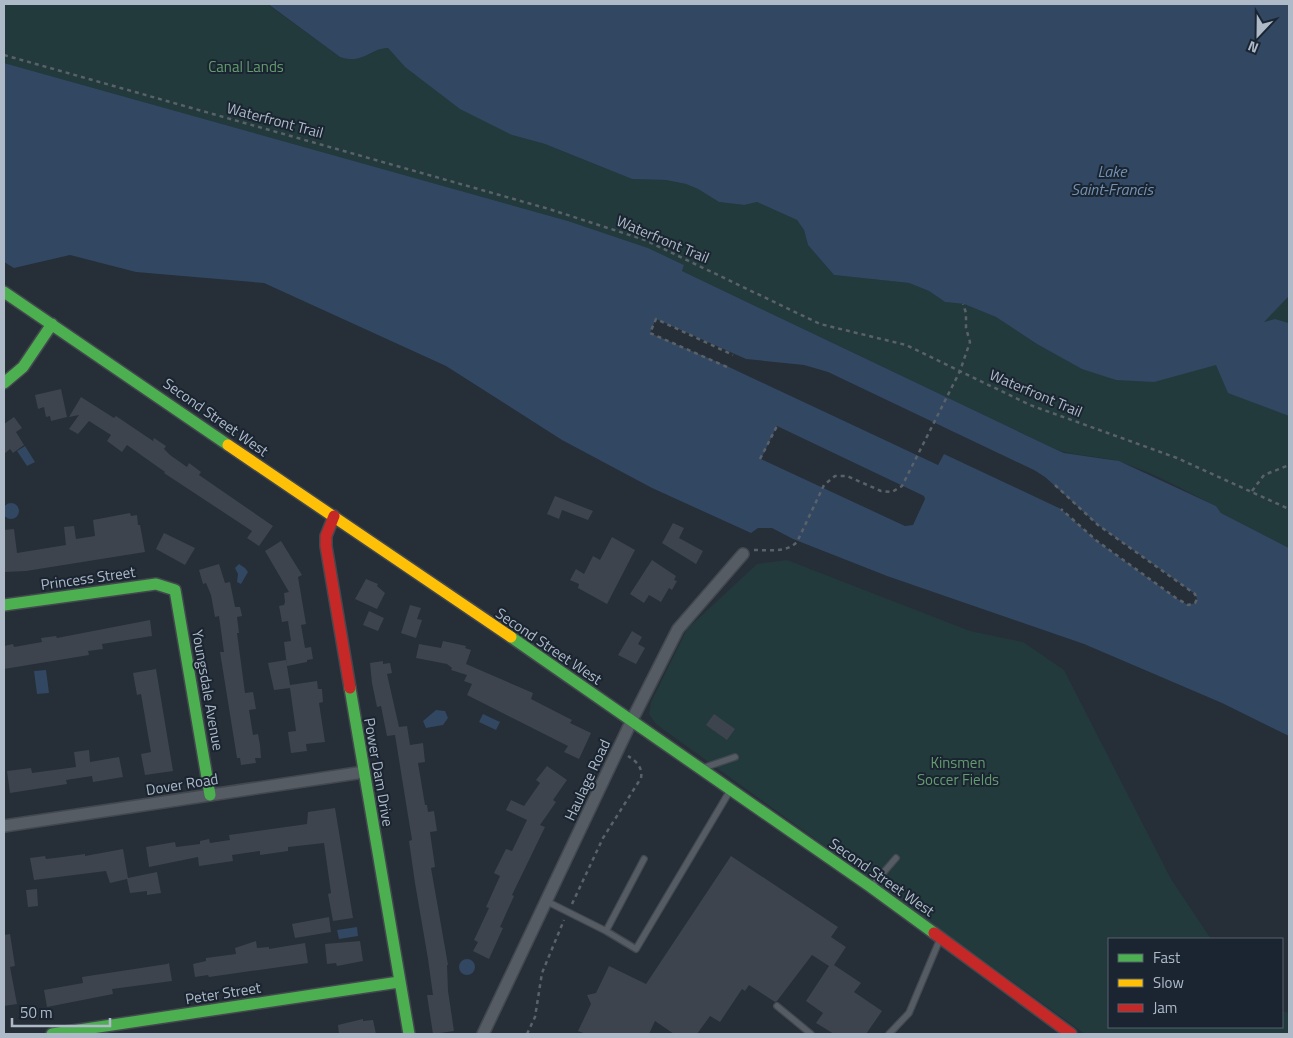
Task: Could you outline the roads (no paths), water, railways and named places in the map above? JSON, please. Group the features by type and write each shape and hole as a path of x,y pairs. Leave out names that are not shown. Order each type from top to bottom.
{"street":[{"name":"Second Street West","path":"4,292 632,720 941,937 1071,1034"},
{"path":"4,383 23,367 52,324"},
{"name":"Power Dam Drive","path":"334,516 326,536 326,546 409,1034"},
{"name":"Haulage Road","path":"484,1034 632,720 678,630 743,554"},
{"name":"Princess Street","path":"4,605 156,584 175,590"},
{"name":"Youngsdale Avenue","path":"175,590 210,795"},
{"name":"Dover Road","path":"4,826 364,772"},
{"name":"Peter Street","path":"52,1034 399,982"}],"lane":[{"path":"701,768 735,757"},
{"path":"546,901 606,931 636,949 731,789"},
{"path":"871,887 896,858"},
{"path":"606,931 644,859"},
{"path":"889,1034 909,1013 941,937"},
{"path":"777,1006 811,1034"}],"water":[{"name":"Lake Saint-Francis","path":"268,4 1289,4 1289,296 1264,322 1275,319 1289,323 1289,416 1228,393 1216,365 1154,382 1116,380 1082,369 1037,344 996,317 964,304 945,302 929,291 909,283 834,275 808,245 804,230 797,220 757,202 744,205 719,202 686,184 666,180 632,179 545,144 512,135 460,109 405,67 388,48 375,51 360,58 348,59 340,57"},
{"path":"4,63 568,221 648,248 684,265 682,271 1055,449 1064,453 1119,461 1216,506 1221,513 1289,548 1289,736 1222,703 1084,644 887,576 793,539 772,528 758,528 751,533 652,488 562,440 446,366 264,283 136,272 70,255 14,268 4,262","holes":["656,319 746,359 804,365 828,372 1034,470 1045,477 1098,525 1195,594 1197,599 1195,603 1188,605 1176,598 1097,541 1061,509 944,454 938,465 729,367 650,333","777,426 924,496 925,499 913,525 905,526 761,459"]},
{"path":"25,446 35,462 27,466 17,451"},
{"path":"11,503 17,505 19,511 17,517 11,519 5,517 3,511 5,505"},
{"path":"239,564 248,572 241,584 237,582 238,574 235,568"},
{"path":"46,670 49,693 37,694 34,671"},
{"path":"436,710 445,711 448,718 443,725 426,728 423,721"},
{"path":"483,714 500,722 496,730 479,722"},
{"path":"357,927 358,936 339,939 337,930"},
{"path":"467,959 473,961 475,967 473,973 467,975 461,973 459,967 461,961"}],"park label":[{"name":"Canal Lands","path":"246,66"},
{"name":"Kinsmen Soccer Fields","path":"958,770"}]}
